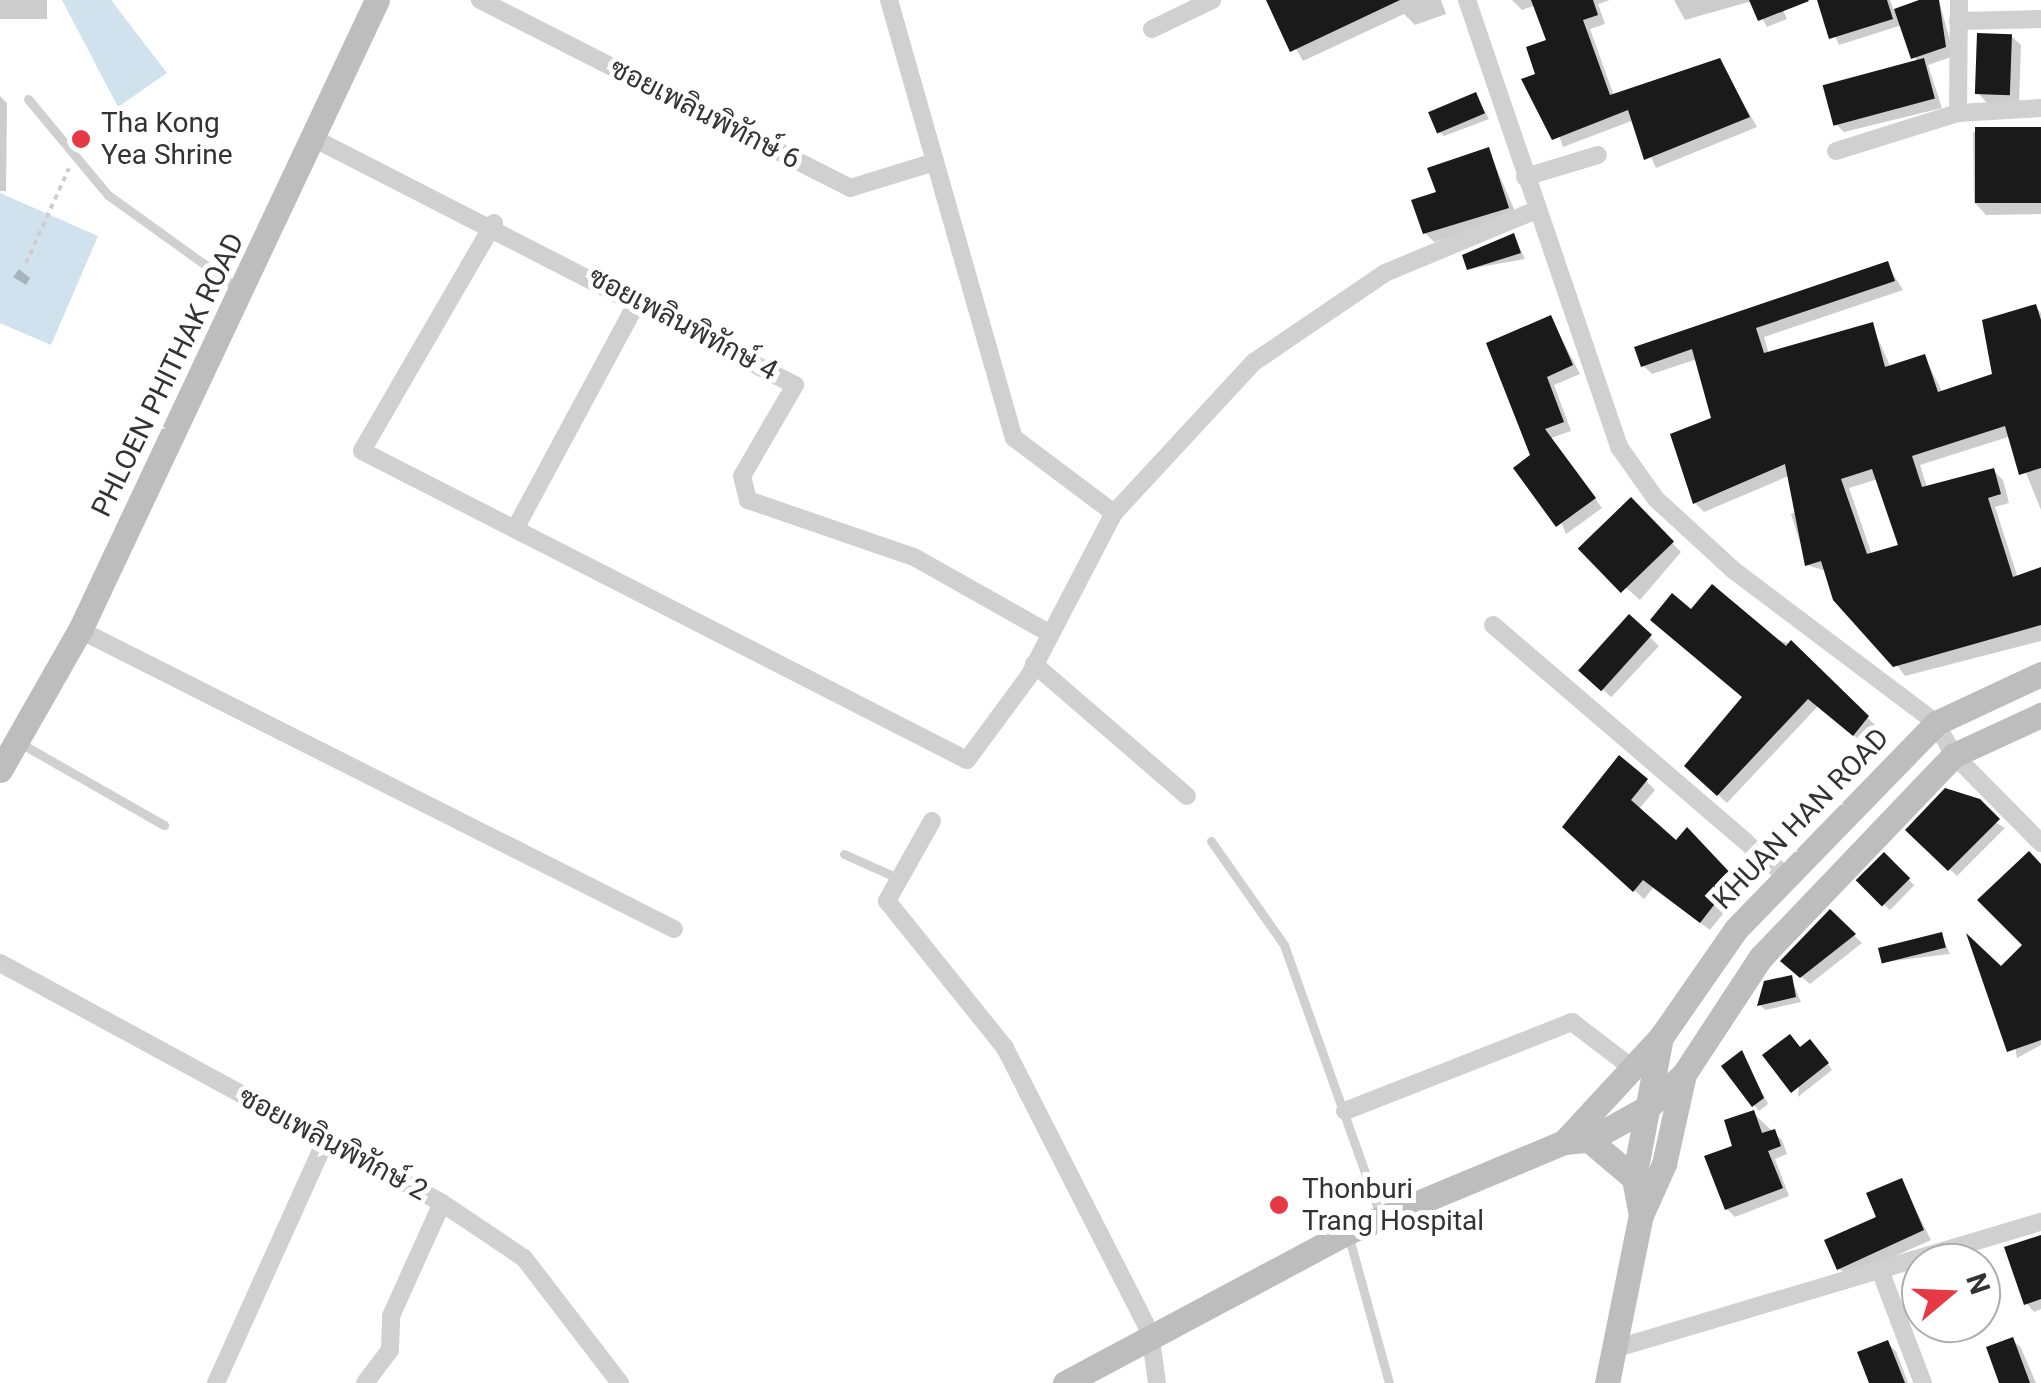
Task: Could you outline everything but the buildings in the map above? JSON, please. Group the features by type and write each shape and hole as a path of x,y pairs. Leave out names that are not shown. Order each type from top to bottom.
{"main road":[{"name":"PHLOEN PHITHAK ROAD","path":"0,770 20,744 80,630 240,290 317,140 377,0"},
{"name":"KHUAN HAN ROAD","path":"1576,1141 1784,875 1936,723 2041,674"},
{"name":"KHUAN HAN ROAD","path":"1065,1383 1150,1332 1348,1232 1576,1141 1648,1107 1684,1074 1760,956 1954,755 2041,714"},
{"path":"1641,1215 1634,1178 1661,1037"},
{"path":"1608,1383 1641,1215 1664,1164 1684,1074"},
{"path":"1576,1141 1634,1178"}],"street":[{"name":"ซอยเพลินพิทักษ์ 6","path":"480,0 850,188 935,162"},
{"path":"889,0 1014,438 1114,512"},
{"path":"1152,29 1212,0"},
{"path":"1467,0 1618,448 1656,499 1732,569 1936,723 1954,755 2041,843"},
{"path":"1958,113 1959,0"},
{"path":"1958,21 2041,19"},
{"path":"1836,151 1958,113 2041,108"},
{"name":"ซอยเพลินพิทักษ์ 4","path":"317,140 494,224 795,385 742,476 748,500 914,557 1049,633"},
{"path":"1525,177 1598,155"},
{"path":"494,224 362,450 967,760 1034,664 1114,512 1254,362 1322,312 1385,273 1536,210"},
{"path":"515,529 639,299"},
{"path":"1493,625 1784,875"},
{"path":"80,630 674,929"},
{"path":"1034,664 1187,796"},
{"path":"932,821 887,901 1004,1048 1150,1332 1158,1383"},
{"name":"ซอยเพลินพิทักษ์ 2","path":"0,962 442,1203 524,1258 620,1383"},
{"path":"1345,1111 1572,1022 1631,1067"},
{"path":"216,1383 326,1139"},
{"path":"365,1383 390,1350 391,1316 442,1203"},
{"path":"1614,1349 2041,1222"},
{"path":"1880,1270 1923,1383"}],"lane":[{"path":"28,99 108,195 240,290"},
{"path":"20,744 164,825"},
{"path":"1211,842 1284,946 1381,1218"},
{"path":"844,854 900,879"},
{"path":"1348,1232 1390,1383"}],"path":[{"path":"26,263 75,155"}],"water":[{"path":"62,0 111,0 167,73 118,107"},
{"path":"0,193 98,236 51,345 0,323"}],"place":[{"name":"Tha Kong Yea Shrine","path":"81,139"},
{"name":"Thonburi Trang Hospital","path":"1279,1205"}]}
